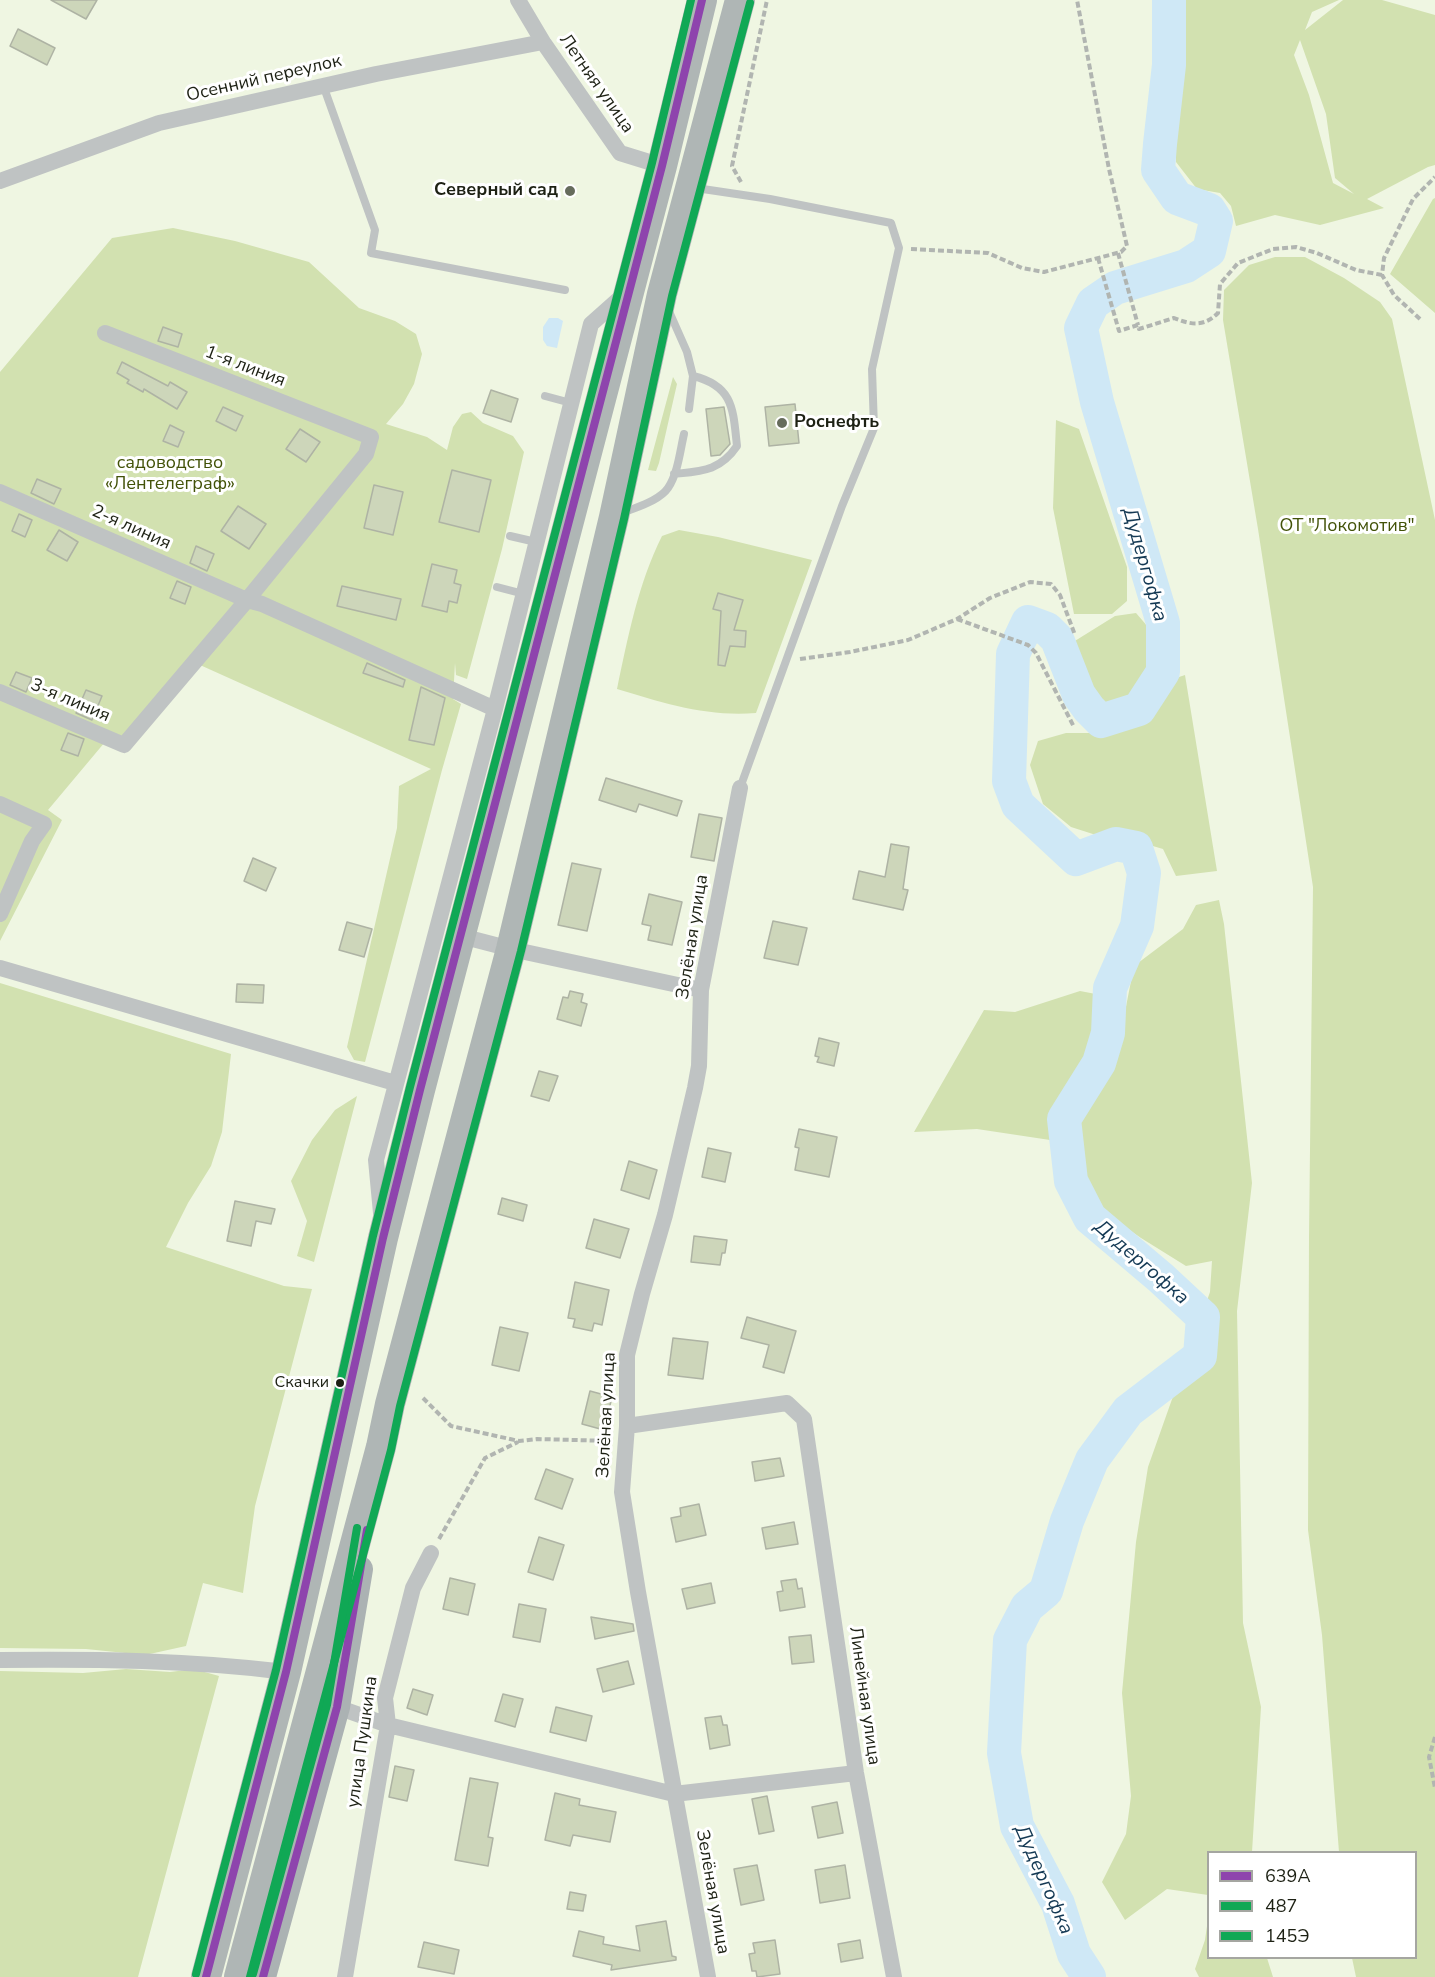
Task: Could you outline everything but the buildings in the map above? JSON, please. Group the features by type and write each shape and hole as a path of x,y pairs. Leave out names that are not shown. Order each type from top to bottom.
{"highway":[{"path":"206,1977 286,1672 383,1239 662,166 702,0"},
{"path":"239,1977 511,949 614,517 662,294 740,0"}],"main road":[{"path":"263,1977 337,1707 381,1447"}],"street":[{"name":"Летняя улица","path":"518,0 543,42 620,153 662,166"},
{"name":"Осенний переулок","path":"0,181 159,123 323,86 543,42"},
{"path":"383,1239 376,1160 495,709 591,324 629,289"},
{"name":"1-я линия","path":"105,333 371,437 366,454 247,600"},
{"name":"2-я линия","path":"0,492 247,600 262,604 495,709"},
{"name":"3-я линия","path":"0,692 124,745 247,600"},
{"name":"Зелёная улица","path":"708,1977 622,1492 626,1434 627,1355 665,1215 695,1088 699,1066 701,990 740,788"},
{"path":"0,804 44,824 33,840 0,914"},
{"path":"461,936 701,990"},
{"path":"0,968 395,1083"},
{"name":"Линейная улица","path":"626,1434 787,1402 804,1419 856,1773 894,1977"},
{"name":"улица Пушкина","path":"345,1977 388,1725 385,1698 413,1588 431,1553"},
{"path":"0,1660 98,1660 238,1666 286,1672"},
{"path":"337,1707 388,1725 675,1794 856,1773"}],"lane":[{"path":"323,86 375,230 371,253 565,290"},
{"path":"692,187 891,223 899,248 872,369 874,428 842,506 740,788"},
{"path":"662,294 687,352 693,376 689,409"},
{"path":"674,474 703,471 728,460 737,447 733,409 725,392 707,380 693,376"},
{"path":"545,396 571,403"},
{"path":"614,517 654,500 667,490 674,474 684,434"},
{"path":"510,536 536,542"},
{"path":"497,586 524,594"}],"path":[{"path":"741,195 743,184 732,166 767,0"},
{"path":"899,248 988,253 1022,268 1044,272 1118,253 1128,246 1109,169 1077,0"},
{"path":"1420,319 1394,296 1382,274 1384,258 1413,199 1435,177"},
{"path":"1118,253 1139,329 1174,318 1188,324 1205,323 1213,319 1218,313 1220,284 1238,263 1273,249 1296,247 1317,253 1356,270 1382,274"},
{"path":"1098,258 1119,331 1138,325"},
{"path":"787,661 850,652 908,640 957,619 990,598 1030,582 1051,584 1060,595 1075,635"},
{"path":"957,619 1012,638 1028,645 1036,652 1074,727"},
{"path":"423,1398 451,1426 519,1441 626,1434"},
{"path":"431,1553 484,1458 519,1441"},
{"path":"1435,1737 1429,1757 1435,1788"}],"green space":[{"path":"1186,0 1339,0 1312,12 1305,30 1343,0 1382,0 1435,15 1435,165 1367,199 1384,208 1320,225 1275,215 1236,226 1231,206 1220,193 1197,189 1176,162","holes":["1300,40 1326,114 1335,178 1354,194 1333,183 1309,95 1294,55"]},
{"path":"1435,198 1435,313 1390,274"},
{"name":"садоводство «Лентелеграф»","path":"173,228 235,241 309,262 359,308 395,321 416,334 422,354 414,384 403,404 386,424 427,437 447,450 453,427 462,414 471,412 483,423 513,436 524,452 502,549 467,679 456,675 455,663 453,699 461,704 365,1062 354,1060 347,1047 397,828 399,786 431,769 200,665 129,749 105,742 48,810 62,820 0,941 0,372 112,238"},
{"name":"ОТ \"Локомотив\"","path":"1275,257 1305,257 1344,278 1380,302 1392,319 1435,520 1435,1977 1356,1977 1352,1959 1417,1959 1417,1851 1339,1851 1322,1635 1308,1530 1313,887 1258,529 1223,320 1224,290 1249,265"},
{"path":"673,377 677,384 659,463 656,471 648,470"},
{"path":"1056,420 1079,429 1127,567 1127,601 1112,614 1074,614 1053,508"},
{"path":"679,530 812,560 756,713 703,711 668,704 617,689 646,573 662,536"},
{"path":"1136,613 1155,635 1156,656 1146,684 1126,705 1108,709 1090,694 1070,644 1115,616"},
{"path":"1185,675 1217,871 1176,876 1163,849 1129,839 1096,835 1071,827 1043,804 1030,765 1038,741 1066,733 1096,733 1131,725 1148,711 1170,680"},
{"path":"1219,900 1224,924 1252,1183 1237,1311 1243,1623 1261,1707 1252,1851 1207,1851 1207,1895 1167,1889 1125,1920 1102,1882 1126,1834 1131,1796 1122,1693 1136,1542 1148,1467 1210,1292 1212,1261 1186,1266 1105,1213 1086,1190 1079,1120 1099,1090 1112,1063 1120,1037 1134,966 1183,929 1196,905"},
{"path":"0,983 231,1054 222,1132 211,1166 188,1203 166,1247 284,1286 312,1289 255,1506 243,1593 203,1583 186,1646 145,1655 86,1649 0,1648"},
{"path":"1080,991 1101,995 1101,1036 1090,1064 1058,1116 1050,1140 977,1129 914,1132 984,1010 1015,1012"},
{"path":"357,1096 314,1262 297,1256 307,1221 291,1181 312,1140 335,1110"},
{"path":"126,1669 170,1672 194,1669 219,1676 138,1977 0,1977 0,1671 83,1673"},
{"path":"1207,1926 1207,1959 1267,1959 1273,1977 1199,1977 1195,1969 1205,1940"}],"water":[{"path":"549,318 558,318 563,321 557,348 547,346 543,340 543,327"}],"waterway":[{"name":"Дудергофка","path":"1089,1977 1074,1954 1058,1904 1017,1826 1004,1753 1010,1640 1027,1607 1046,1591 1067,1521 1092,1460 1128,1411 1200,1356 1203,1317 1090,1218 1071,1181 1064,1119 1099,1063 1108,1033 1110,988 1137,926 1144,873 1136,848 1116,844 1076,859 1018,805 1009,781 1013,654 1028,622 1047,629 1057,639 1079,695 1101,721 1139,709 1163,672 1163,623 1097,402 1081,328 1093,303 1115,288 1186,266 1209,251 1216,221 1209,210 1177,198 1158,170 1169,65 1169,0"}],"transit line":[{"name":"145Э","path":"196,1974 276,1670 373,1236 410,1087 652,163 691,0"},
{"name":"639А","path":"206,1977 286,1672 383,1238 420,1090 662,166 702,0"},
{"name":"487","path":"250,1977 521,951 624,519 672,296 750,3"},
{"name":"145Э","path":"253,1974 327,1705 357,1528"},
{"name":"639А","path":"263,1977 337,1707 367,1530"}],"place":[{"name":"Северный сад","path":"570,191"},
{"name":"Роснефть","path":"782,423"},
{"name":"Скачки","path":"340,1383"}]}
